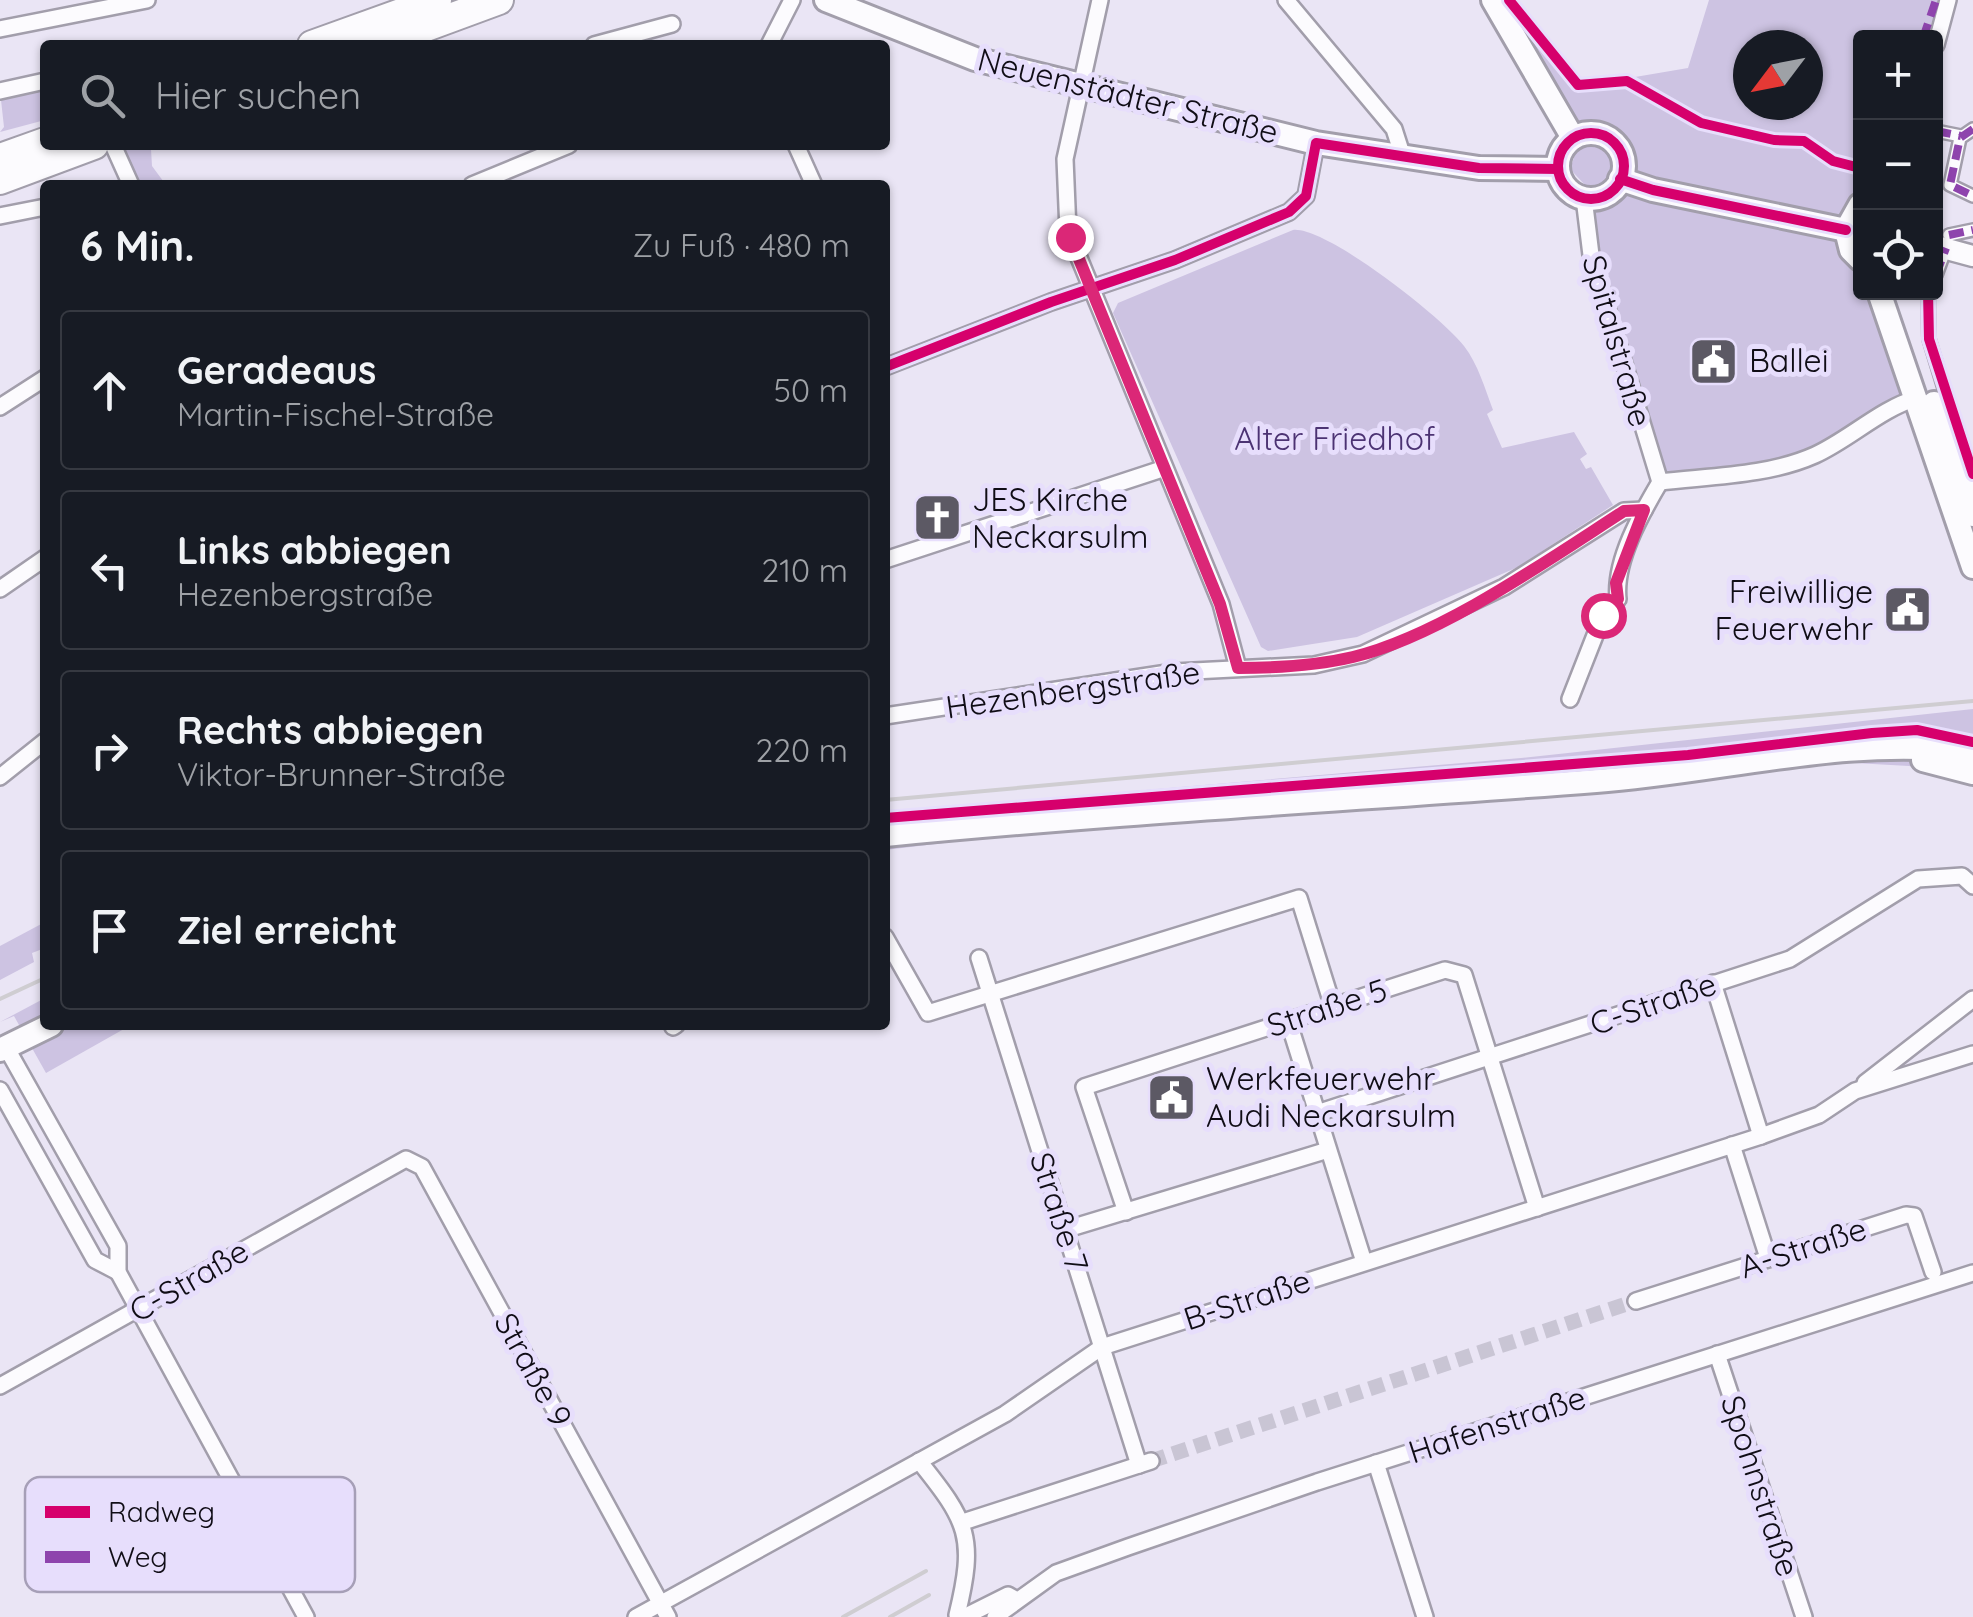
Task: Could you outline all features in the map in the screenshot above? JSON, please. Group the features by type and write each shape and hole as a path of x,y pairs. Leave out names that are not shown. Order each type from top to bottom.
{"highway":[{"path":"326,40 437,0"},
{"path":"391,40 499,0"},
{"path":"0,158 40,144"},
{"path":"0,180 81,150"}],"main road":[{"name":"Neuenstädter Straße","path":"826,0 975,58 1316,143 1480,168 1558,169"},
{"path":"1493,0 1573,138"},
{"path":"1595,134 1613,142 1623,160 1620,179 1609,194 1584,198 1564,185 1558,169 1562,149 1573,138 1595,134"},
{"path":"1620,179 1653,190 1846,230"},
{"path":"1853,252 1846,230 1858,210"},
{"path":"1882,300 1917,398 1951,513 1973,568"},
{"path":"1896,300 1951,433 1973,515"},
{"path":"890,835 1596,781 1879,746 1973,752"},
{"path":"1810,756 1922,759 1973,772"},
{"path":"3,1048 41,1030"}],"street":[{"path":"0,29 147,0"},
{"path":"772,40 792,0"},
{"path":"1100,0 1065,160 1065,210 1090,292 1220,604 1238,668"},
{"path":"1286,0 1383,114 1398,137 1402,154"},
{"path":"1940,30 1948,0"},
{"path":"613,40 672,24"},
{"path":"0,91 40,82"},
{"path":"1943,132 1961,136 1973,129"},
{"path":"1961,136 1945,189 1973,196"},
{"path":"890,361 1051,302 1090,292 1302,205 1316,143"},
{"path":"115,150 129,180"},
{"path":"484,180 558,150"},
{"path":"798,150 812,180"},
{"name":"Spitalstraße","path":"1584,198 1591,255 1660,482"},
{"path":"0,216 40,208"},
{"path":"1944,243 1973,230"},
{"path":"1944,243 1973,256"},
{"path":"1928,300 1928,339 1951,433"},
{"path":"0,407 40,381"},
{"path":"1570,699 1603,615 1618,599 1616,583 1644,510 1660,482 1771,469 1809,458 1917,398 1951,433"},
{"path":"890,558 1162,469"},
{"name":"Hezenbergstraße","path":"890,715 1174,672 1314,665 1368,652 1504,587 1624,511 1644,510"},
{"path":"0,589 40,561"},
{"path":"0,776 40,745"},
{"name":"C-Straße","path":"1317,1114 1790,959 1918,879 1962,876 1973,886"},
{"path":"890,946 928,1013 1299,898 1333,1007"},
{"name":"Straße 7","path":"964,1522 1145,1463 1102,1347 979,958"},
{"name":"Straße 5","path":"1126,1212 1084,1086 1445,970 1464,976 1537,1208"},
{"path":"1713,983 1761,1136"},
{"name":"B-Straße","path":"666,1612 676,1594 1005,1414 1102,1347 1818,1115 1973,1000"},
{"path":"1288,1020 1364,1262"},
{"path":"3,1048 118,1246 118,1272 230,1477"},
{"name":"B-Straße","path":"1855,1091 1973,1054"},
{"path":"0,1090 94,1260 118,1272"},
{"path":"1732,1145 1768,1258"},
{"path":"1064,1230 1328,1150"},
{"name":"Straße 9","path":"376,1173 406,1159 422,1168 666,1612"},
{"name":"C-Straße","path":"0,1386 376,1173"},
{"name":"A-Straße","path":"1636,1301 1906,1215 1914,1216 1932,1272"},
{"name":"Hafenstraße","path":"1021,1596 1056,1573 1376,1463 1973,1273"},
{"name":"Spohnstraße","path":"1717,1354 1804,1617"},
{"path":"919,1461 964,1522 967,1575 961,1616"},
{"path":"1376,1463 1425,1617"},
{"path":"292,1592 306,1617"},
{"path":"961,1616 1008,1595 1021,1596"},
{"path":"994,1617 1021,1596"},
{"path":"636,1617 666,1612"}],"green space":[{"path":"1501,0 1513,0 1569,73 1588,85 1688,68 1709,0 1939,0 1929,30 1853,30 1853,300 1872,300 1905,391 1813,450 1766,464 1665,475 1653,450 1590,223 1585,185 1570,169 1577,149 1571,129"},
{"path":"40,82 40,121 0,132 4,127 0,91"},
{"path":"151,150 152,166 162,180 129,180 118,153"},
{"name":"Alter Friedhof","path":"1293,230 1331,242 1356,258 1452,333 1477,369 1493,410 1487,414 1502,448 1574,432 1587,454 1580,459 1586,469 1591,467 1613,505 1518,567 1357,637 1268,651 1261,647 1113,313 1118,303"},
{"path":"1973,709 1973,776 1909,766 1818,761 1263,805 890,849 890,812 1521,758"},
{"path":"40,925 40,950 32,953 34,962 0,980 0,946"},
{"path":"40,1001 40,1030 122,1030 46,1073 14,1016 0,1022"}],"tunnel":[{"path":"1151,1461 1636,1301"}],"railway":[{"path":"890,800 1973,701"},
{"path":"0,999 40,980"},
{"path":"843,1617 926,1571"},
{"path":"890,1617 929,1595"}],"marked path":[{"path":"1926,30 1936,0"},
{"path":"1973,129 1960,138 1950,185 1973,196"},
{"path":"1943,132 1961,136"},
{"path":"1949,235 1973,230"},
{"path":"1943,256 1946,248"}],"cycle path":[{"path":"1509,0 1578,85 1627,81 1701,123 1774,140 1804,141 1833,161 1853,166"},
{"path":"1591,133 1614,143 1624,166 1614,189 1591,199 1568,189 1558,166 1568,143 1591,133"},
{"path":"890,365 1051,302 1175,260 1289,212 1306,196 1316,143 1479,168 1558,169"},
{"path":"1620,179 1653,190 1846,230"},
{"path":"1928,300 1929,339 1973,474"},
{"path":"890,818 1688,755 1872,733 1917,730 1973,742"}],"place":[{"name":"Ballei","path":"1714,361"},
{"name":"JES Kirche Neckarsulm","path":"937,518"},
{"name":"Freiwillige Feuerwehr","path":"1908,610"},
{"name":"Werkfeuerwehr Audi Neckarsulm","path":"1171,1097"}],"route":[{"path":"1070,237 1220,604 1238,668 1314,665 1382,647 1504,587 1624,511 1644,510 1616,583 1618,599 1603,615"}]}
